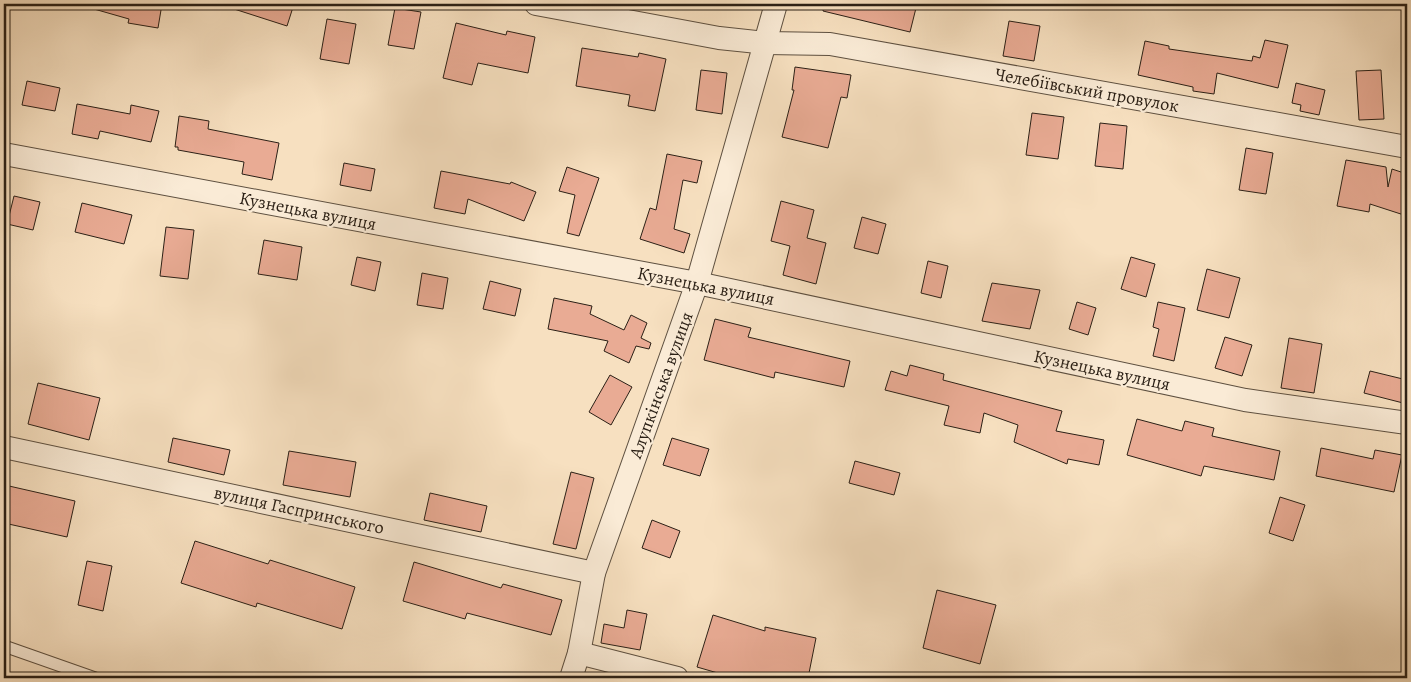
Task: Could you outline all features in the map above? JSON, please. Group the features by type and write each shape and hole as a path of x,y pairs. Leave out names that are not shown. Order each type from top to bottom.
{"street":[{"name":"Челебіївський провулок","path":"536,4 719,38 766,43 830,44 1407,147"},
{"name":"Алупкінська вулиця","path":"571,678 579,653 594,573 697,283 776,4"},
{"name":"Кузнецька вулиця","path":"4,154 697,283 1245,400 1407,423"},
{"name":"вулиця Гаспринського","path":"4,447 594,573"},
{"path":"579,653 677,678"}],"lane":[{"path":"4,646 95,678"}],"building":[{"path":"95,4 162,4 158,28 128,23 129,19 94,9"},
{"path":"232,4 294,4 287,26 231,8"},
{"path":"824,4 917,4 910,32 823,11"},
{"path":"395,8 421,12 414,49 388,45"},
{"path":"327,19 356,24 349,64 320,59"},
{"path":"1009,21 1040,26 1034,61 1003,56"},
{"path":"456,23 506,35 507,31 535,37 528,73 478,63 472,85 443,78"},
{"path":"1265,40 1288,45 1278,88 1217,73 1214,94 1193,91 1193,87 1138,75 1145,41 1169,46 1169,49 1252,61 1253,56 1260,58"},
{"path":"582,48 638,57 639,53 666,59 655,111 628,106 630,95 576,86"},
{"path":"795,67 851,75 847,98 841,97 828,148 782,137 794,90 792,90"},
{"path":"701,70 727,73 722,114 696,110"},
{"path":"1381,70 1384,119 1359,120 1356,71"},
{"path":"27,81 60,88 55,111 22,105"},
{"path":"1296,83 1325,90 1319,115 1300,111 1301,105 1292,103"},
{"path":"77,104 130,114 131,105 159,111 151,142 100,131 98,139 72,134"},
{"path":"1032,113 1064,117 1058,159 1026,155"},
{"path":"179,116 209,121 208,129 279,143 272,180 242,174 244,162 178,150 178,147 175,147"},
{"path":"1100,123 1127,126 1123,169 1095,166"},
{"path":"1246,148 1273,153 1266,194 1239,190"},
{"path":"667,154 702,161 697,183 683,180 674,229 690,234 684,253 640,239 650,208 656,210"},
{"path":"1346,160 1386,167 1388,187 1392,169 1407,174 1407,216 1370,204 1369,212 1337,206"},
{"path":"344,163 375,169 371,191 340,185"},
{"path":"567,167 599,178 579,236 567,233 575,195 559,191"},
{"path":"441,171 510,184 511,182 536,192 524,221 468,199 465,214 434,208"},
{"path":"14,196 40,202 33,230 7,224"},
{"path":"781,201 814,210 807,238 826,243 816,284 783,275 790,246 771,241"},
{"path":"82,203 132,215 124,244 75,232"},
{"path":"862,217 886,224 878,254 854,248"},
{"path":"166,227 194,230 188,279 160,276"},
{"path":"264,240 302,247 297,280 258,274"},
{"path":"357,257 381,262 375,291 351,285"},
{"path":"1131,257 1155,264 1146,297 1121,289"},
{"path":"928,261 948,266 941,298 921,293"},
{"path":"1207,269 1240,278 1229,318 1197,310"},
{"path":"422,273 448,278 443,309 417,305"},
{"path":"490,281 521,289 515,316 483,309"},
{"path":"992,283 1040,290 1030,329 982,321"},
{"path":"554,298 592,306 590,314 624,330 631,315 647,323 641,338 651,343 649,349 636,346 629,363 604,351 608,341 548,329"},
{"path":"1077,302 1096,308 1088,335 1069,329"},
{"path":"1158,302 1185,308 1174,361 1153,356 1159,329 1153,327"},
{"path":"715,319 751,328 748,337 850,361 844,387 775,372 774,378 704,360"},
{"path":"1225,337 1252,345 1242,376 1215,368"},
{"path":"1289,338 1322,344 1314,393 1281,388"},
{"path":"910,365 944,374 943,380 1062,411 1056,431 1104,440 1099,465 1068,459 1067,464 1014,442 1018,425 984,413 980,433 944,425 949,406 885,390 891,371 907,376"},
{"path":"1370,371 1407,380 1407,404 1364,393"},
{"path":"610,375 632,387 611,425 589,412"},
{"path":"38,383 100,398 89,440 28,424"},
{"path":"1137,419 1182,431 1185,421 1214,428 1212,436 1280,451 1274,480 1204,466 1201,476 1127,455"},
{"path":"173,438 230,450 224,475 168,462"},
{"path":"672,438 709,449 700,476 663,465"},
{"path":"1321,448 1373,459 1375,450 1402,455 1394,492 1316,476"},
{"path":"289,451 356,462 350,497 283,485"},
{"path":"855,461 900,473 894,495 849,483"},
{"path":"571,472 594,478 576,549 553,544"},
{"path":"9,486 75,501 67,537 4,523"},
{"path":"430,493 487,506 481,532 424,520"},
{"path":"1280,497 1305,505 1293,541 1269,533"},
{"path":"652,520 680,531 670,558 642,548"},
{"path":"195,541 268,564 270,560 355,587 342,629 257,603 256,607 181,583"},
{"path":"87,561 112,566 103,611 78,605"},
{"path":"414,562 501,588 503,584 562,600 551,635 467,613 465,619 403,601"},
{"path":"937,590 996,605 980,664 923,648"},
{"path":"627,610 647,614 640,650 601,643 604,624 624,628"},
{"path":"713,615 765,631 765,627 816,638 808,678 735,678 697,667"}]}
